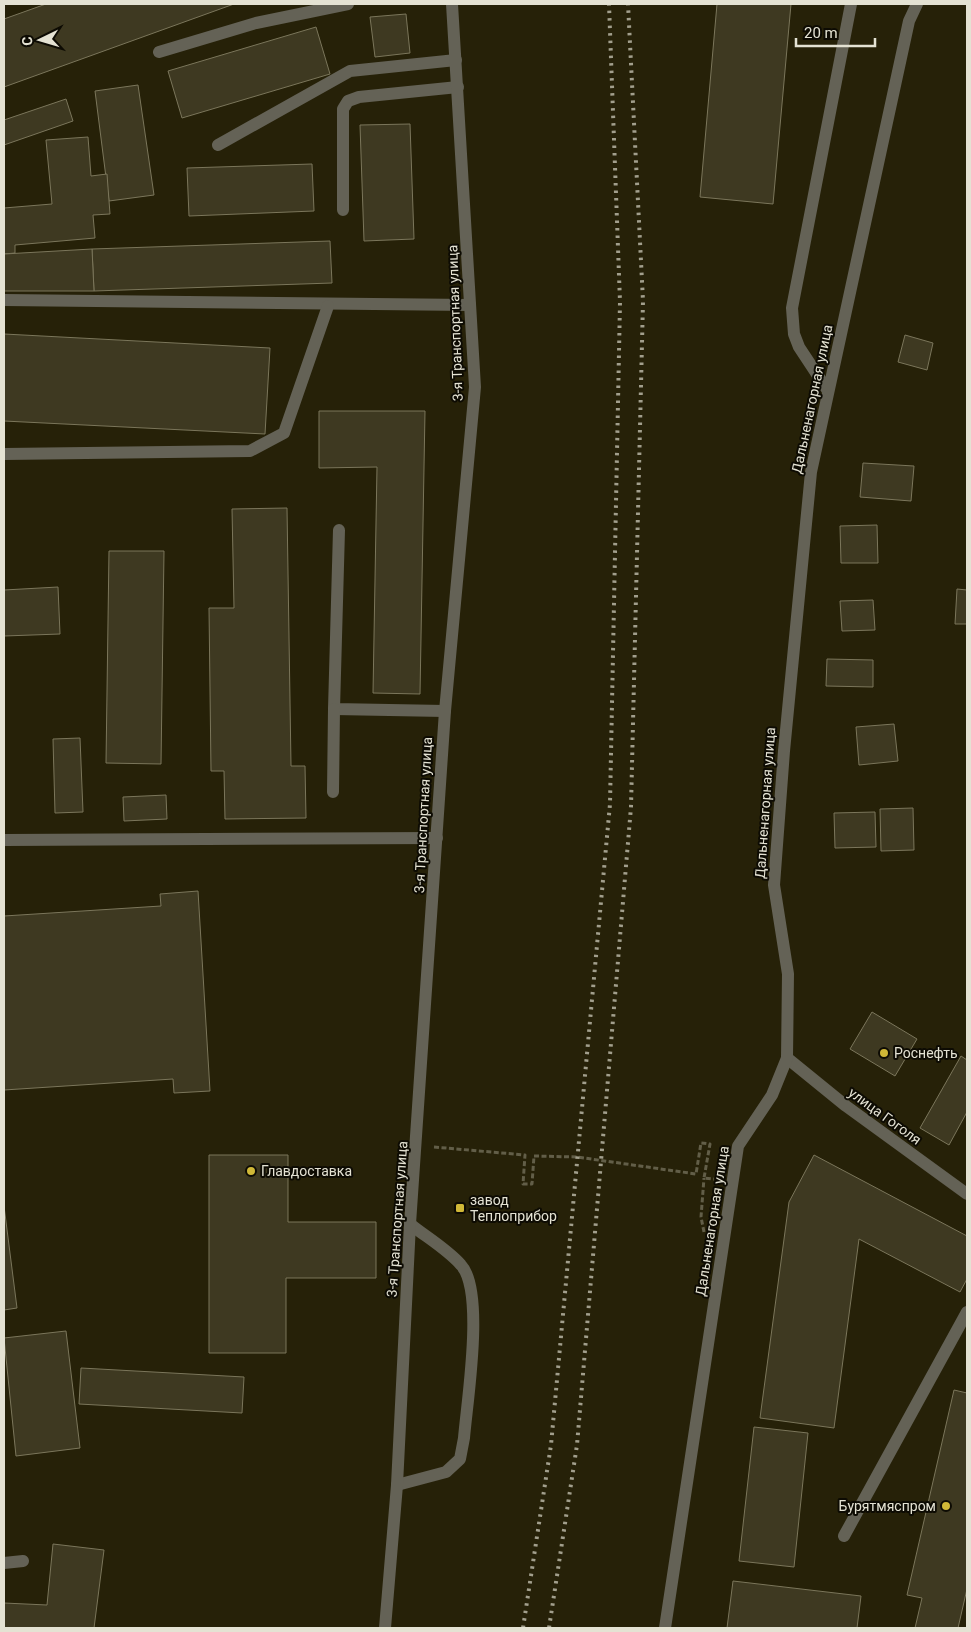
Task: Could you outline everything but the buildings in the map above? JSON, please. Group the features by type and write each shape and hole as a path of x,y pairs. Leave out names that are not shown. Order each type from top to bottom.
{"street":[{"path":"159,52 256,23 348,4"},
{"name":"3-я Транспортная улица","path":"385,1628 397,1486 410,1224 445,711 475,387 452,4"},
{"path":"828,390 799,348 794,334 792,308 851,4"},
{"name":"Дальненагорная улица","path":"665,1628 738,1146 772,1096 787,1058 788,974 774,885 784,751 811,472 909,22 917,4"},
{"path":"218,145 350,71 456,60"},
{"path":"343,210 343,109 348,101 358,97 458,87"},
{"path":"4,300 470,305"},
{"path":"4,454 250,452 284,433 328,306"},
{"path":"333,792 339,530"},
{"path":"334,709 445,711"},
{"path":"4,840 437,838"},
{"name":"улица Гоголя","path":"787,1058 846,1106 967,1194"},
{"path":"397,1486 446,1472 460,1459 464,1438 475,1309 470,1284 462,1265 410,1224"},
{"path":"844,1536 967,1312"},
{"path":"4,1563 23,1561"}],"path":[{"path":"416,1145 525,1155 523,1184 532,1184 534,1156 577,1157 696,1174 701,1142 710,1144 704,1178 733,1181"}],"railway":[{"path":"523,1628 551,1445 610,804 620,302 609,4"},
{"path":"549,1628 577,1445 631,807 643,301 628,4"}],"place":[{"name":"Роснефть","path":"884,1053"},
{"name":"Главдоставка","path":"251,1171"},
{"name":"завод Теплоприбор","path":"460,1208"},
{"name":"Бурятмяспром","path":"946,1506"}]}
